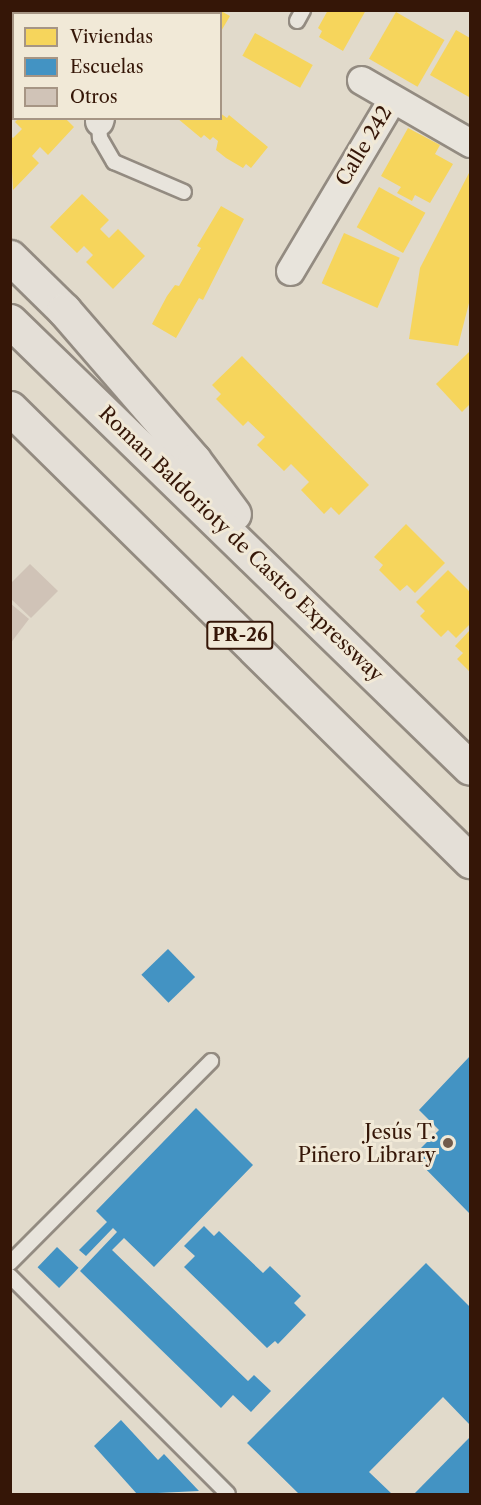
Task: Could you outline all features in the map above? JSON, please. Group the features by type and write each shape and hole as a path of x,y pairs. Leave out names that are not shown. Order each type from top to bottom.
{"highway":[{"path":"10,256 64,310 194,460 284,583"},
{"name":"Roman Baldorioty de Castro Expressway","path":"10,321 284,583 471,768"},
{"name":"PR-26","path":"10,408 471,861"}],"street":[{"path":"361,80 392,99"},
{"name":"Calle 242","path":"290,271 392,99 471,143"}],"lane":[{"path":"100,120 100,138 114,162 184,192"},
{"path":"10,1263 211,1061"},
{"path":"10,1276 228,1494"}],"building: Viviendas":[{"path":"202,10 219,10 230,16 222,30 222,12 201,12"},
{"path":"328,10 366,10 343,51 319,37 322,31 318,28"},
{"path":"396,12 444,40 417,87 369,59"},
{"path":"456,30 470,38 469,97 430,75"},
{"path":"255,33 313,65 300,88 242,56"},
{"path":"222,114 227,118 229,115 268,147 251,168 246,164 243,168 216,150 218,141 213,137 210,140 204,135 201,138 179,120 222,120"},
{"path":"17,120 67,120 74,127 48,155 40,147 32,156 39,163 13,190 10,135 13,138 22,129 15,122"},
{"path":"408,128 440,145 435,154 453,164 430,203 415,195 412,201 397,193 401,187 381,176"},
{"path":"470,171 470,299 458,346 409,339 420,268"},
{"path":"379,187 425,213 403,253 357,227"},
{"path":"82,194 109,220 100,229 109,238 118,229 145,256 113,289 86,262 93,255 84,246 77,253 50,227"},
{"path":"221,206 244,219 203,300 199,298 176,338 152,324 167,296 175,285 179,286 201,248 197,246"},
{"path":"344,233 400,258 377,308 322,283"},
{"path":"470,351 470,404 462,412 436,384"},
{"path":"242,356 369,485 339,515 331,507 324,514 301,490 309,482 291,464 284,471 257,445 265,437 248,421 243,426 216,399 221,394 212,385"},
{"path":"406,524 445,563 415,593 407,585 400,591 379,570 383,565 374,557"},
{"path":"448,570 470,592 470,624 456,638 448,630 441,637 420,616 425,611 416,602"},
{"path":"470,630 470,672 457,659 463,653 455,646"}],"building: Escuelas":[{"path":"168,949 195,977 168,1003 141,975"},
{"name":"Jesús T. Piñero Library","path":"470,1056 470,1214 413,1156 439,1130 419,1110"},
{"path":"196,1108 253,1165 154,1267 124,1238 112,1250 248,1381 254,1375 271,1391 251,1412 233,1395 221,1408 80,1271 117,1232 113,1228 86,1256 79,1250 107,1222 96,1211"},
{"path":"204,1226 214,1236 219,1231 263,1273 270,1266 301,1296 294,1303 306,1315 278,1344 275,1341 267,1348 184,1267 195,1256 184,1246"},
{"path":"57,1247 79,1268 59,1288 38,1267"},
{"path":"426,1263 470,1307 470,1425 443,1397 369,1472 392,1494 299,1494 247,1443"},
{"path":"121,1420 158,1460 164,1454 199,1491 137,1494 94,1446"},
{"path":"470,1437 470,1494 414,1494"}],"building: Otros":[{"path":"30,564 58,591 31,618 10,598 10,584"},
{"path":"10,603 29,619 10,644"}],"place":[{"name":"Jesús T. Piñero Library","path":"448,1143"}]}
